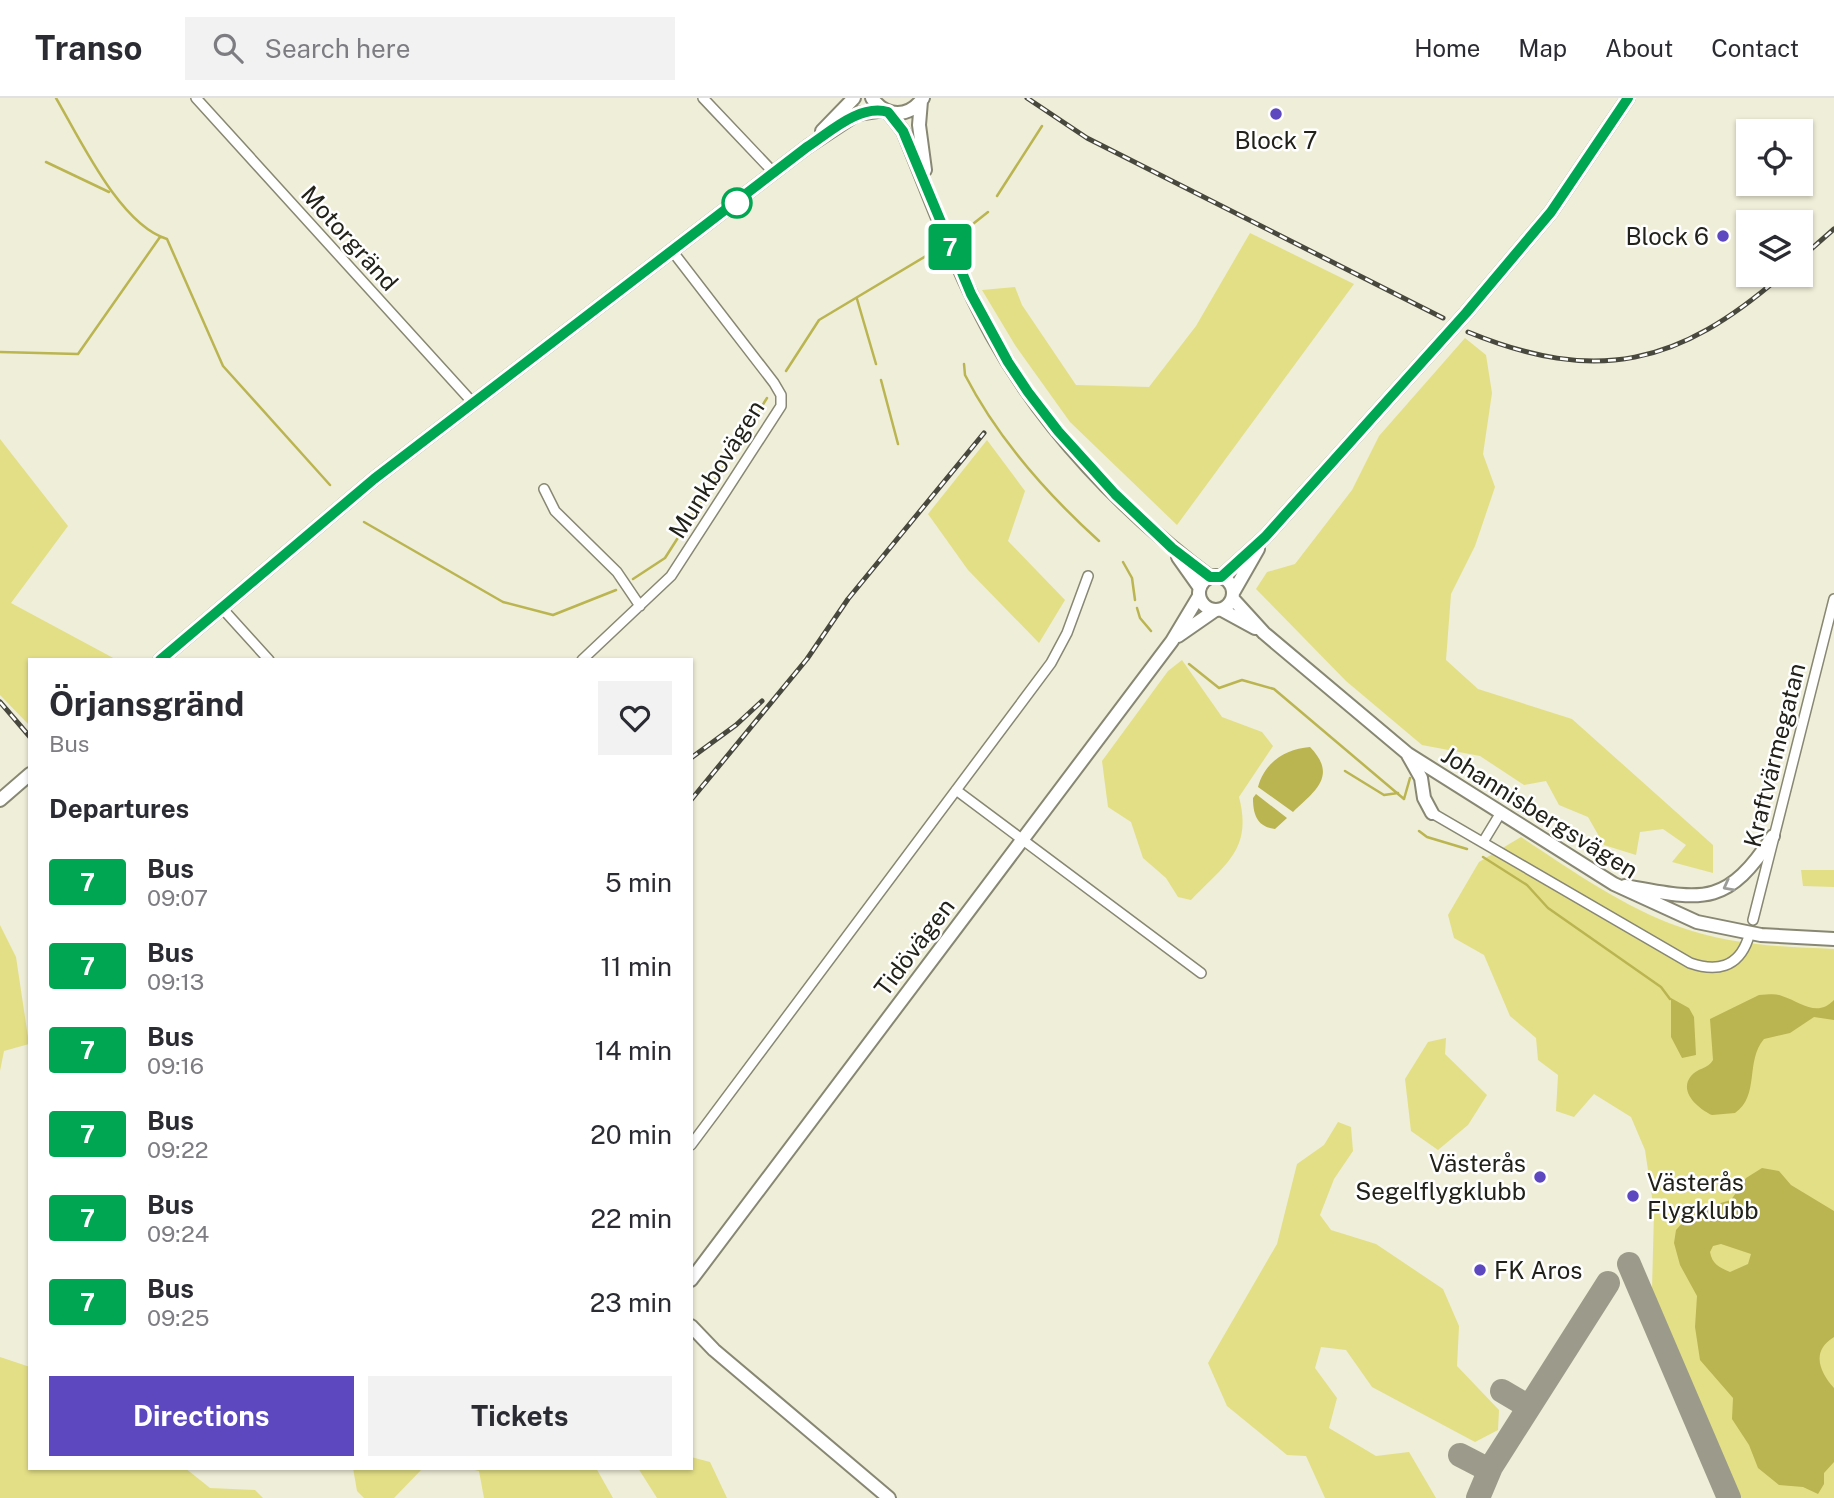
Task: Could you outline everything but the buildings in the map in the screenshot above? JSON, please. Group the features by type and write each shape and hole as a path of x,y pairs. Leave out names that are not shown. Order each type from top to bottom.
{"main road":[{"path":"162,658 374,479 775,174 807,147 853,98"},
{"path":"872,98 903,131 927,183 971,294 1008,362 1091,470 1172,548 1231,584 1233,595"},
{"path":"1199,592 1265,537 1466,313 1551,212 1628,98"},
{"path":"807,147 857,114 905,112 922,100"},
{"path":"922,100 919,125 927,183"},
{"path":"1172,548 1199,592 1201,603 1218,610 1233,595 1265,537"},
{"name":"Tidövägen","path":"693,1277 1172,641 1199,592"},
{"name":"Johannisbergsvägen","path":"1233,595 1265,633 1408,754 1614,884 1696,922 1761,935 1834,939"},
{"name":"Johannisbergsvägen","path":"1218,610 1265,633"},
{"name":"Tidövägen","path":"1172,641 1218,610"},
{"path":"1408,754 1421,778 1424,797 1432,813"},
{"path":"0,800 28,776"},
{"path":"1614,884 1677,895 1707,896 1742,879 1773,836"},
{"path":"693,1328 714,1350 889,1498"}],"street":[{"name":"Motorgränd","path":"196,98 474,404"},
{"path":"703,98 775,174"},
{"name":"Munkbovägen","path":"584,658 671,576 781,406 781,395 774,383 673,252"},
{"path":"544,489 555,511 617,572 640,606"},
{"path":"693,1142 1058,652 1088,576"},
{"name":"Kraftvärmegatan","path":"1753,920 1834,599"},
{"path":"221,607 267,658"},
{"path":"956,790 1201,973"},
{"path":"1432,813 1690,963 1708,969 1725,967 1743,952 1748,939"},
{"path":"1483,842 1500,814"}],"shaded area":[{"path":"1250,233 1354,284 1177,525 1070,422 1015,345 982,290 1015,287 1022,305 1076,385 1149,387 1196,326"},
{"path":"1465,338 1486,355 1492,393 1483,454 1495,487 1475,546 1451,594 1446,660 1478,689 1572,719 1713,845 1713,873 1672,862 1686,845 1663,829 1640,832 1636,855 1604,845 1588,817 1559,805 1546,781 1524,785 1480,756 1422,745 1346,681 1256,589 1267,572 1295,564 1352,490 1379,436"},
{"path":"0,439 68,526 11,603 113,658 28,658 28,724 0,695"},
{"path":"987,440 1025,491 1008,541 1065,600 1039,643 968,570 928,514"},
{"path":"1182,660 1222,717 1262,732 1273,746 1239,797 1242,831 1239,844 1224,866 1191,900 1178,897 1166,878 1143,858 1131,822 1108,807 1102,761 1168,671"},
{"path":"1310,747 1318,757 1323,775 1315,790 1293,812 1258,787 1266,770 1277,758"},
{"path":"1256,794 1287,818 1275,829 1264,826 1257,819 1253,804"},
{"path":"1521,837 1618,898 1680,927 1737,941 1834,949 1834,1498 1740,1498 1652,1290 1654,1211 1645,1150 1631,1117 1594,1094 1574,1117 1556,1111 1558,1075 1538,1060 1536,1038 1510,1016 1484,955 1454,938 1448,915 1479,862"},
{"path":"1801,870 1834,870 1834,887 1803,886"},
{"path":"0,925 16,957 28,1044 4,1051 0,1071"},
{"path":"1759,995 1779,995 1815,1008 1821,1008 1834,1000 1834,1020 1814,1017 1790,1033 1764,1039 1755,1057 1750,1088 1743,1106 1735,1113 1712,1115 1696,1104 1687,1088 1691,1076 1713,1060 1710,1019"},
{"path":"1671,998 1689,1008 1694,1017 1696,1055 1682,1058 1671,1037"},
{"path":"1446,1038 1445,1054 1487,1095 1468,1125 1438,1150 1411,1131 1405,1079 1428,1042"},
{"path":"1338,1122 1351,1127 1353,1151 1334,1179 1320,1215 1331,1230 1376,1244 1443,1289 1459,1326 1457,1366 1499,1410 1498,1430 1475,1442 1372,1387 1346,1350 1321,1347 1315,1368 1337,1398 1329,1428 1376,1456 1409,1452 1436,1498 1325,1498 1306,1456 1287,1455 1227,1406 1208,1363 1277,1244 1297,1164 1324,1145"},
{"path":"1762,1168 1779,1171 1791,1185 1834,1211 1834,1337 1822,1348 1820,1361 1824,1375 1834,1388 1834,1462 1824,1473 1824,1484 1818,1494 1803,1487 1779,1485 1758,1468 1749,1445 1732,1419 1733,1398 1700,1360 1695,1327 1697,1296 1680,1265 1674,1243 1676,1230 1693,1211 1731,1200 1746,1178","holes":["1721,1244 1751,1254 1748,1264 1730,1272 1717,1265 1710,1252 1713,1246"]},
{"path":"0,1357 28,1366 28,1470 188,1470 210,1488 255,1490 263,1498 0,1498"},
{"path":"693,1458 710,1462 727,1498 657,1498 639,1470 693,1470"},
{"path":"353,1470 421,1470 394,1498 364,1498 357,1491"},
{"path":"474,1470 597,1470 613,1498 484,1498 479,1471"}],"waterway":[{"path":"56,98 89,157 118,199 133,217 150,231 167,239 223,366 330,485"},
{"path":"997,196 1042,126"},
{"path":"46,162 109,192"},
{"path":"959,235 988,212"},
{"path":"0,352 78,354 160,237"},
{"path":"786,371 819,320 936,250"},
{"path":"857,299 876,364"},
{"path":"964,364 965,375 978,399 1024,464 1060,504 1099,541"},
{"path":"881,380 898,444"},
{"path":"633,579 665,558 767,398"},
{"path":"364,522 503,602 553,615 616,590"},
{"path":"1123,562 1132,578 1135,600"},
{"path":"1137,608 1140,618 1151,631"},
{"path":"1189,664 1219,688 1242,680 1274,689 1404,799"},
{"path":"1345,771 1384,795 1398,793"},
{"path":"1404,799 1410,778"},
{"path":"1419,831 1427,837 1467,849"},
{"path":"1483,857 1527,885 1548,908 1661,987 1670,999"}],"taxiway":[{"path":"1629,1264 1729,1498"},
{"path":"1478,1498 1491,1467 1608,1283"},
{"path":"1502,1391 1529,1407"},
{"path":"1460,1455 1489,1470"}],"railway":[{"path":"1027,98 1087,138 1443,318"},
{"path":"1813,247 1834,229"},
{"path":"1468,332 1514,348 1557,358 1597,361 1635,357 1671,347 1708,329 1767,287"},
{"path":"693,798 807,659 848,599 984,433"},
{"path":"693,757 736,725 762,701"},
{"path":"0,702 28,735"}],"bus line":[{"name":"7","path":"162,658 277,558 374,479 807,147 848,119 869,111 888,112 903,131 927,183 971,294 992,335 1028,392 1091,470 1115,494 1172,548 1210,577 1221,577 1265,537 1466,313 1551,212 1628,98"}],"place":[{"name":"Block 7","path":"1276,114"},
{"name":"Block 6","path":"1723,236"},
{"name":"Västerås Segelflygklubb","path":"1540,1177"},
{"name":"Västerås Flygklubb","path":"1633,1196"},
{"name":"FK Aros","path":"1480,1270"}]}
